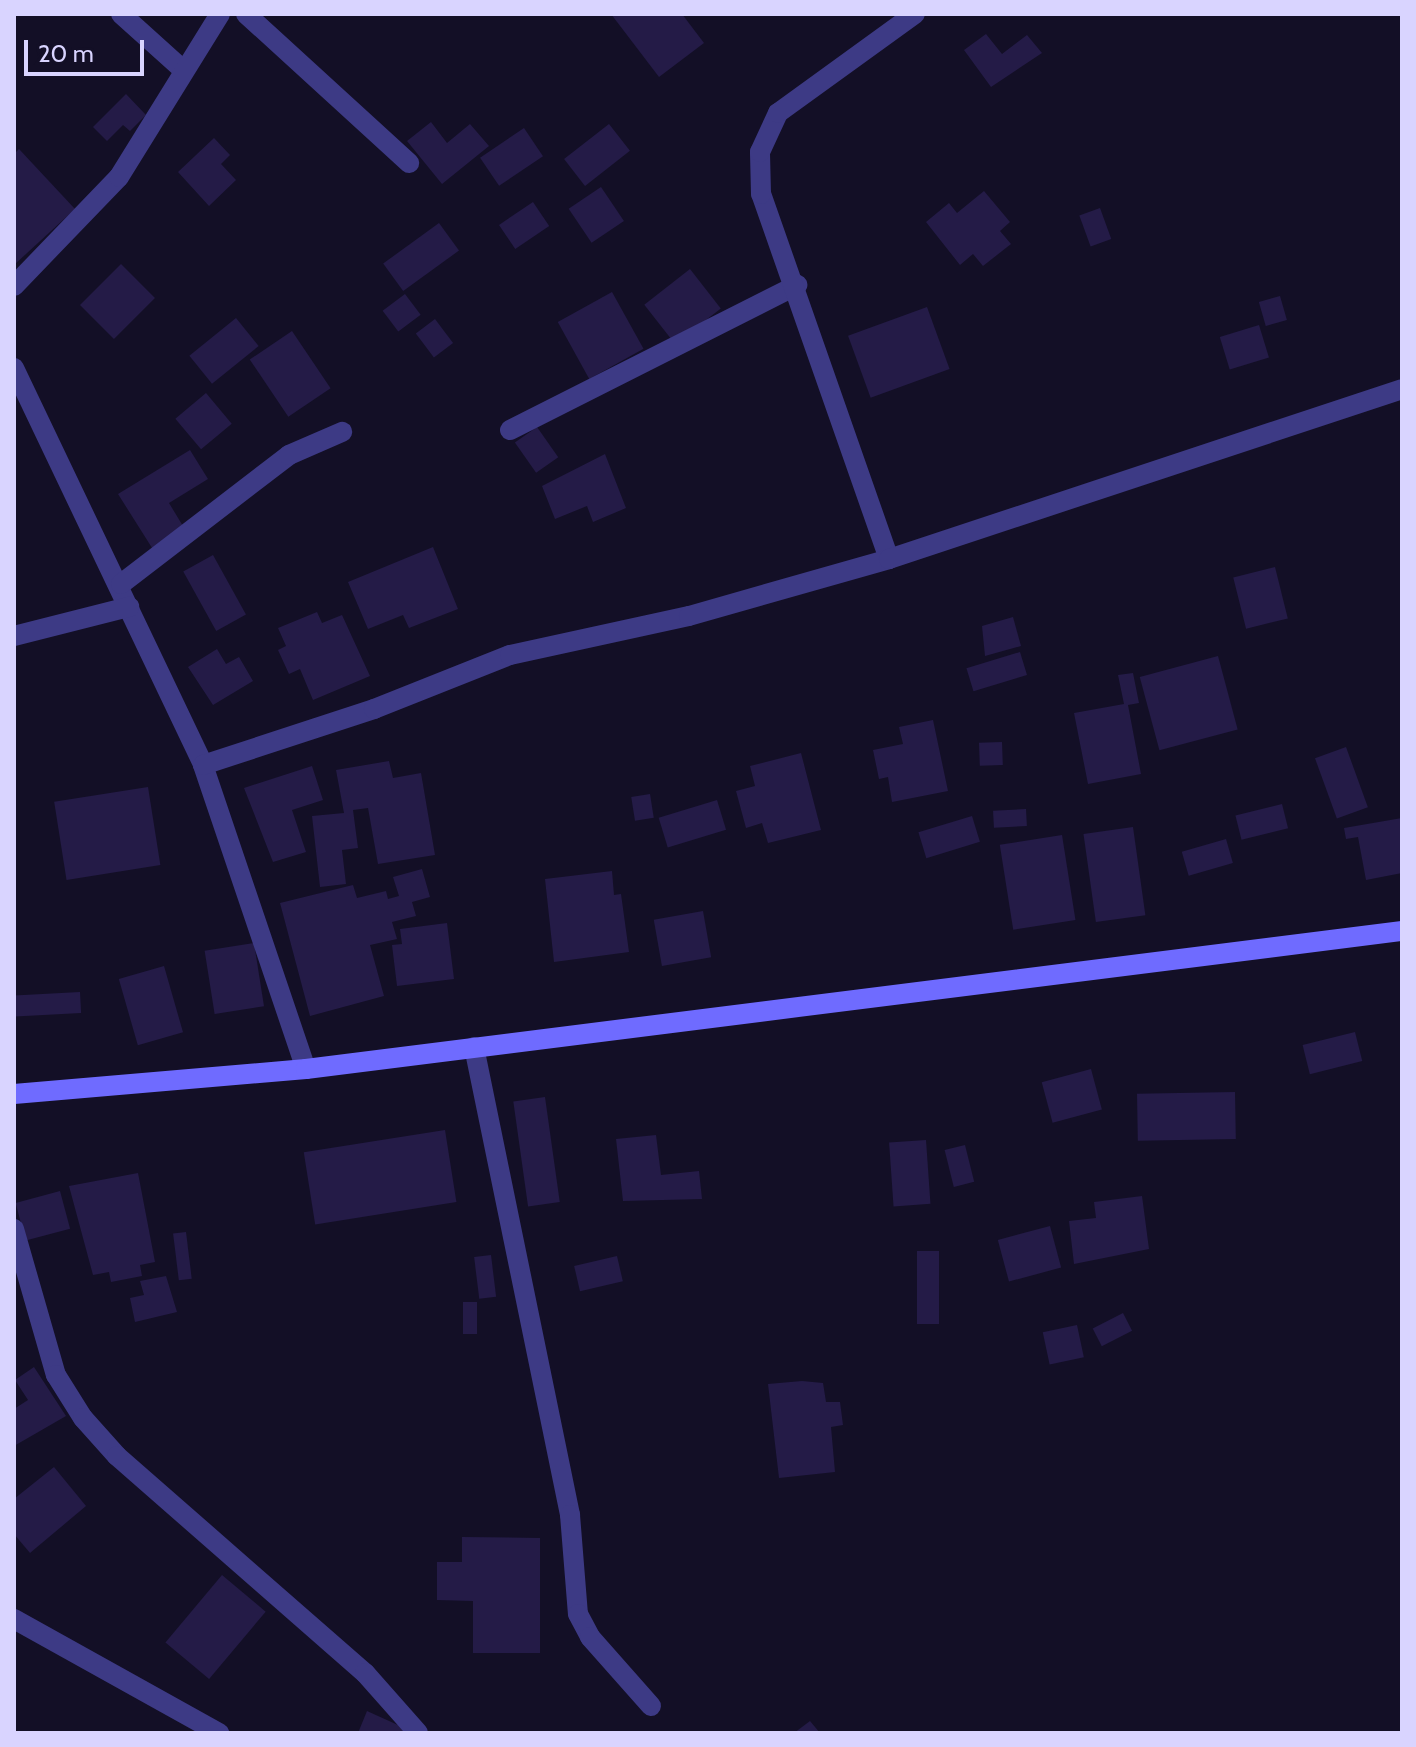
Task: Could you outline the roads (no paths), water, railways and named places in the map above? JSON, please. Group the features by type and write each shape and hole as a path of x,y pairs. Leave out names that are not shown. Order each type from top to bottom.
{"street":[{"path":"121,14 182,69"},
{"path":"14,286 119,177 182,69 220,14"},
{"path":"246,14 409,163"},
{"path":"889,559 797,285 761,194 760,152 778,113 915,14"},
{"path":"510,430 797,285"},
{"path":"14,368 121,584 203,765 306,1069"},
{"path":"203,765 374,709 510,655 689,616 889,559 1402,389"},
{"path":"121,584 289,455 342,432"},
{"path":"14,636 129,607"},
{"path":"14,1094 306,1069 1402,931"},
{"path":"474,1047 570,1515 578,1614 590,1637 651,1706"},
{"path":"14,1229 56,1375 83,1418 117,1456 365,1673 418,1733"},
{"path":"14,1619 219,1733"}]}
